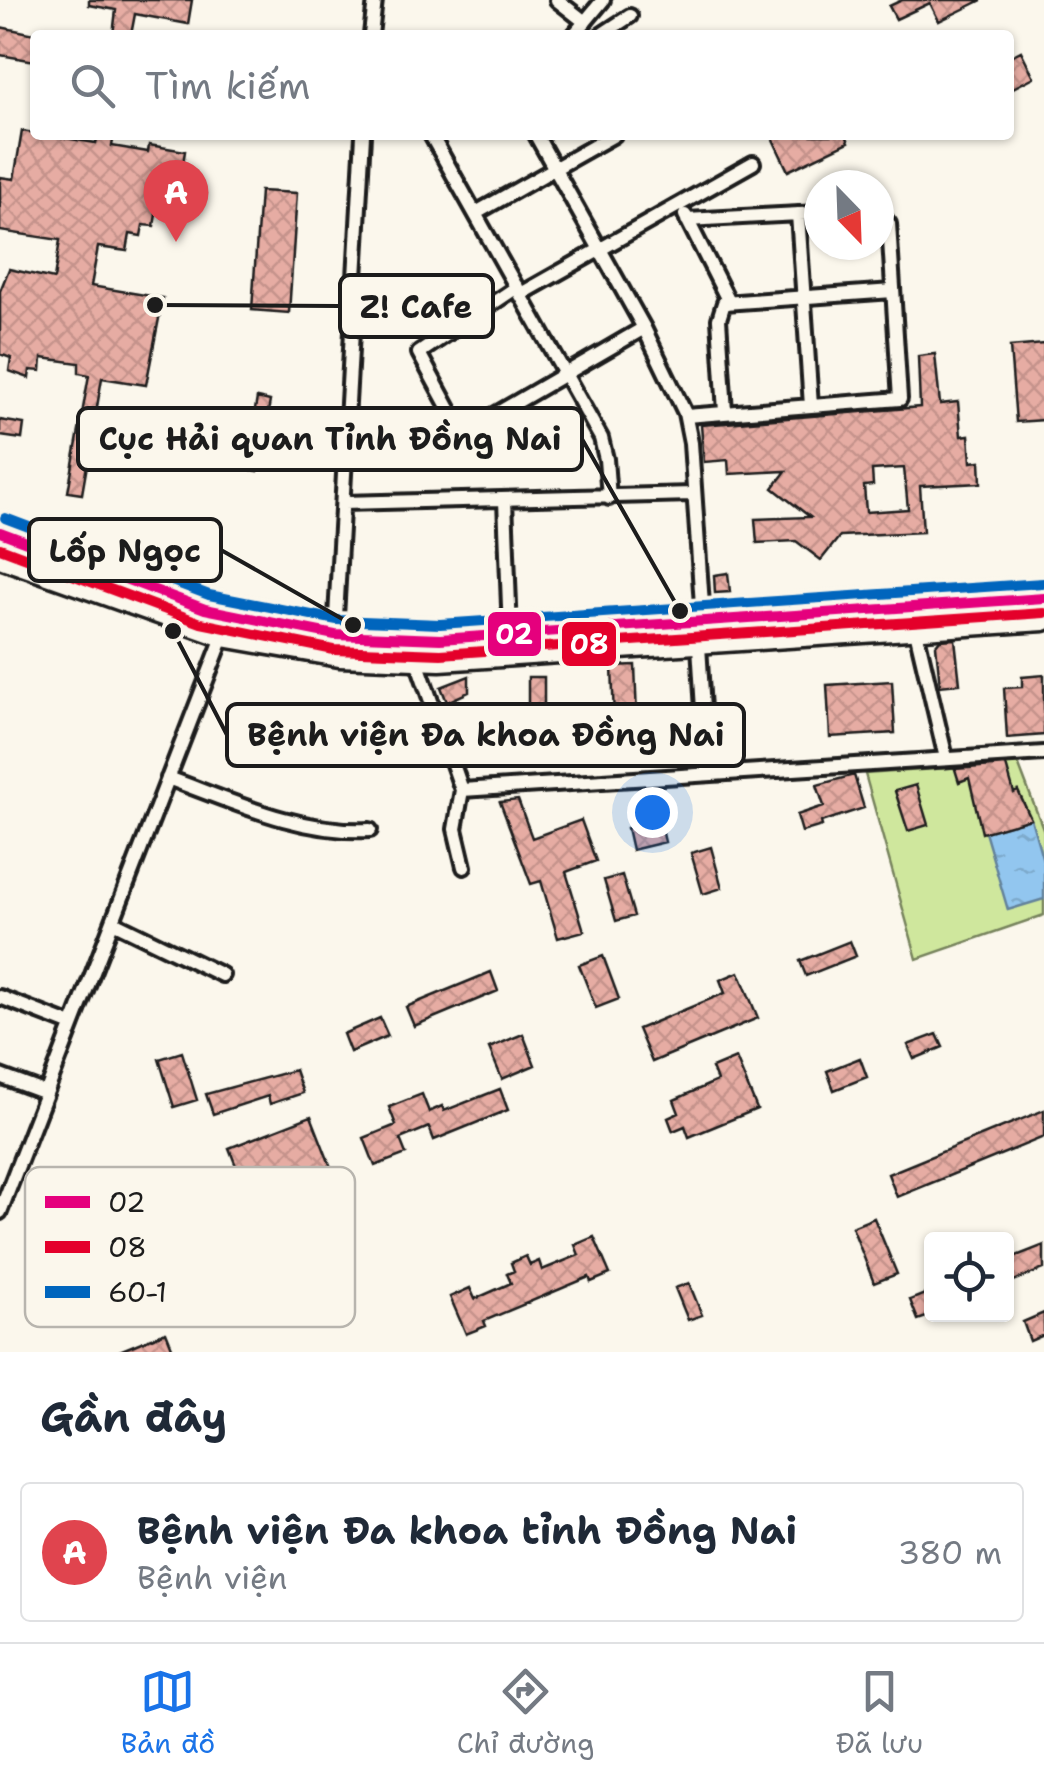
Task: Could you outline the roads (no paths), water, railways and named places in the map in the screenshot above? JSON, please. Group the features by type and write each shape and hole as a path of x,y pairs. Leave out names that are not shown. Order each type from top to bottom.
{"main road":[{"path":"0,532 205,609 335,635 415,638 1044,598"},
{"path":"0,558 223,637 339,657 417,661 1044,621"},
{"path":"800,614 802,639"},
{"path":"415,638 417,661"}],"street":[{"path":"372,30 375,0"},
{"path":"557,0 585,22"},
{"path":"578,30 603,0"},
{"path":"609,30 630,16"},
{"path":"335,635 364,140"},
{"path":"435,140 605,449 609,498"},
{"path":"539,140 644,328 686,416 703,620"},
{"path":"476,213 605,140"},
{"path":"644,328 472,428 460,429 454,424 419,353 519,291 753,164"},
{"path":"679,204 729,302"},
{"path":"798,214 810,406"},
{"path":"688,220 804,214"},
{"path":"686,416 900,399 891,260"},
{"path":"725,412 721,306 729,302 893,291"},
{"path":"343,503 693,494"},
{"path":"505,500 510,633"},
{"path":"916,631 946,758"},
{"path":"0,1212 223,637"},
{"path":"699,646 707,774"},
{"path":"417,661 462,790 455,829 464,867"},
{"path":"462,790 1044,753"},
{"path":"168,778 264,813 339,830 370,830"},
{"path":"112,922 222,976"},
{"path":"0,997 72,1025"},
{"path":"0,1076 46,1093"}],"water":[{"path":"1031,819 1044,864 1044,899 1008,910 985,832"}],"place":[{"name":"Bệnh viện Đa khoa tỉnh Đồng Nai","path":"176,242"},
{"name":"Z! Cafe","path":"155,305"},
{"name":"Cục Hải quan Tỉnh Đồng Nai","path":"680,611"},
{"name":"Lốp Ngọc","path":"353,625"},
{"name":"Bệnh viện Đa khoa Đồng Nai","path":"173,631"}]}
